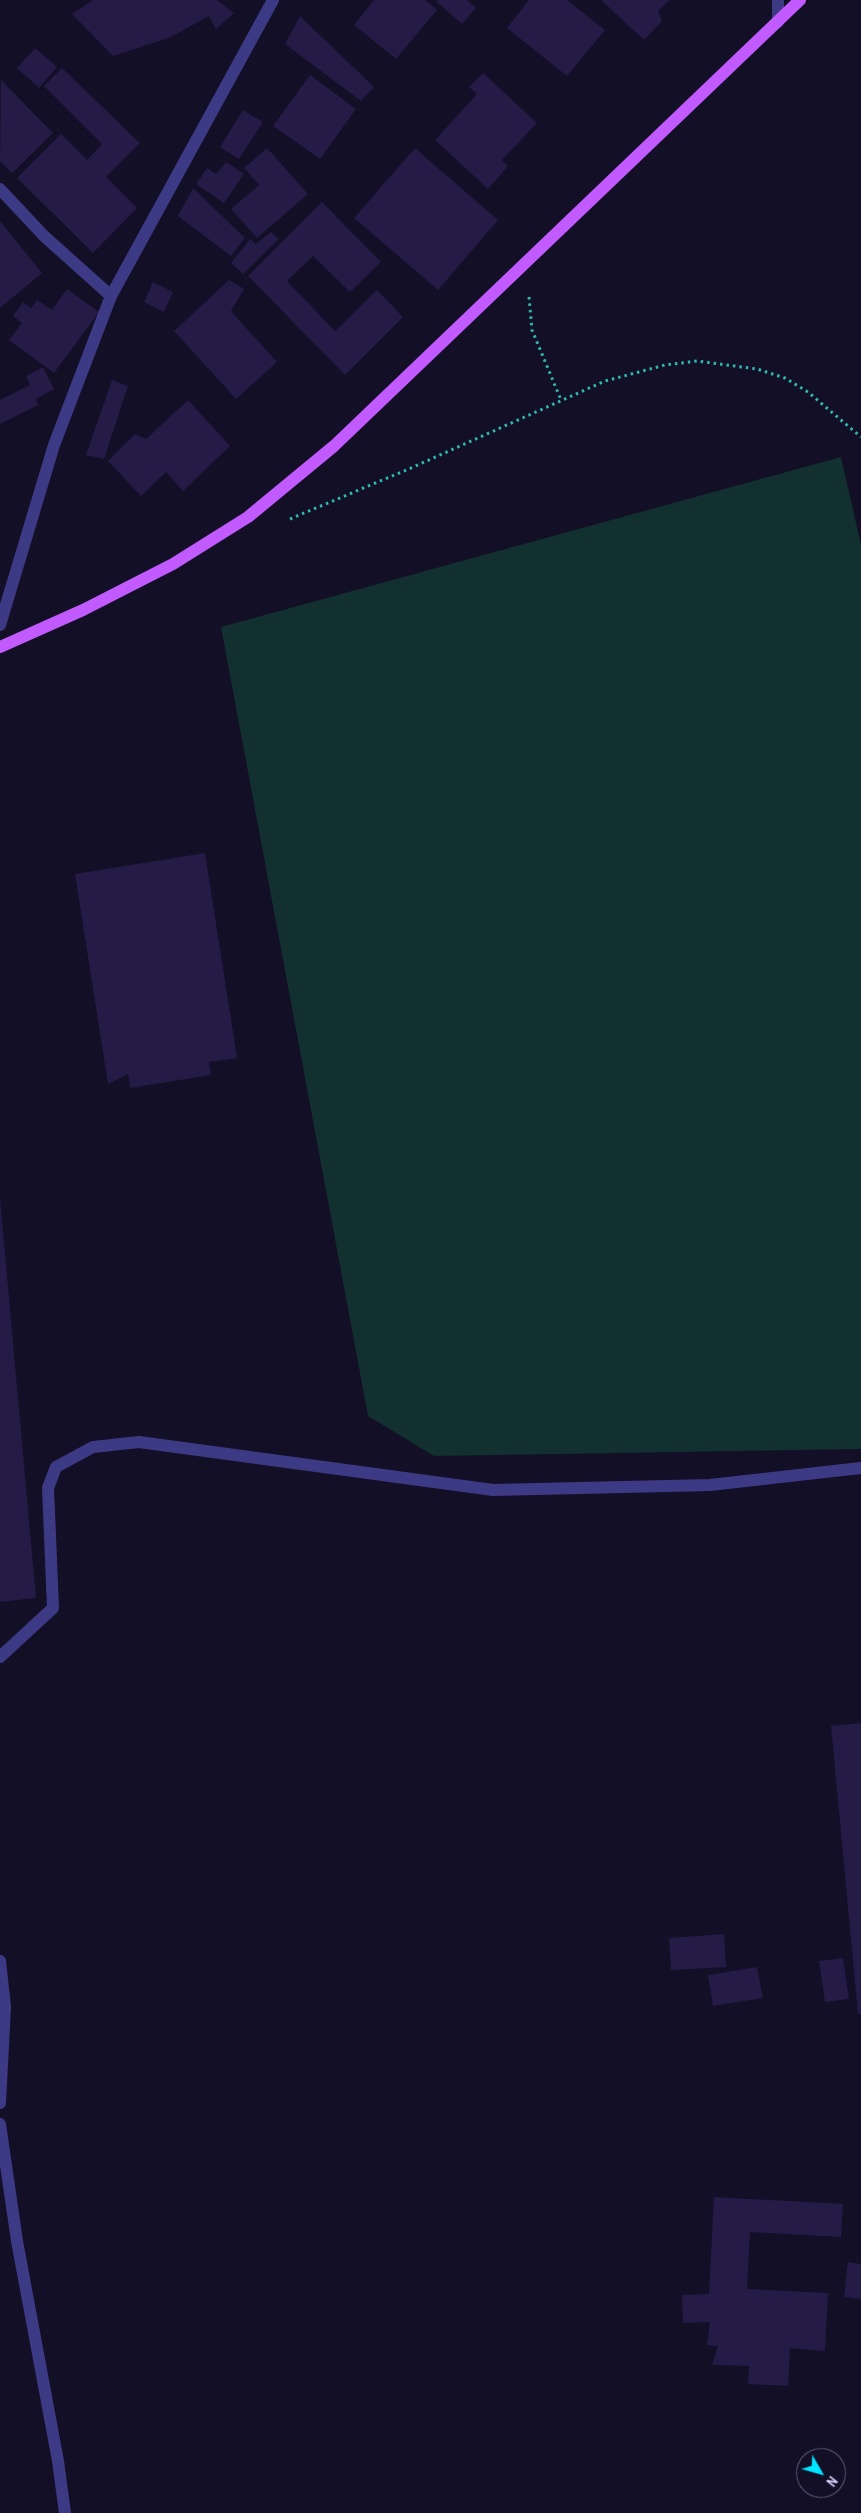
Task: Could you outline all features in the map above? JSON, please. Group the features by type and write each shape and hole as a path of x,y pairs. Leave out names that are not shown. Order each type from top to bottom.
{"main road":[{"path":"0,647 82,610 164,569 248,517 334,446 800,0"}],"street":[{"path":"0,624 54,445 110,296 273,0"},
{"path":"778,0 778,22"},
{"path":"0,189 44,236 110,296"},
{"path":"0,1656 53,1608 48,1488 56,1467 94,1447 139,1442 493,1490 710,1485 861,1468"},
{"path":"0,1961 5,2007 0,2103"},
{"path":"0,2124 17,2241 58,2461 65,2513"}],"path":[{"path":"521,268 531,304 532,330 561,400"},
{"path":"284,521 411,468 605,381 665,365 697,361 757,369 785,378 808,392 861,437"}],"green space":[{"path":"841,457 861,545 861,1449 434,1456 368,1416 221,627"}],"building":[{"path":"93,0 217,0 234,13 216,29 209,16 171,37 113,56 72,14"},
{"path":"374,0 425,0 437,10 396,59 354,25"},
{"path":"438,0 467,0 476,8 462,24 437,2"},
{"path":"529,0 567,0 605,30 567,76 507,28"},
{"path":"601,0 669,0 658,11 662,21 644,40"},
{"path":"300,16 374,87 361,101 285,44"},
{"path":"35,48 57,67 39,88 17,68"},
{"path":"62,68 140,143 106,177 137,208 93,253 17,178 61,134 87,160 102,144 44,86"},
{"path":"483,73 537,123 502,160 508,166 488,189 435,140 477,94 469,87"},
{"path":"310,75 356,109 320,159 273,126"},
{"path":"1,80 53,133 12,173 0,161"},
{"path":"243,110 263,122 239,159 220,147"},
{"path":"267,148 308,194 257,238 231,209 259,185 244,168"},
{"path":"415,148 498,220 438,290 354,218"},
{"path":"226,162 244,174 224,203 196,184 207,168 216,174"},
{"path":"193,188 245,238 231,256 178,216"},
{"path":"322,202 381,262 350,292 313,256 287,281 335,331 377,290 403,317 345,375 248,276"},
{"path":"0,221 42,273 0,308"},
{"path":"271,232 279,239 243,274 231,263 250,239 256,244"},
{"path":"229,280 244,289 231,311 277,362 236,399 174,331"},
{"path":"153,282 173,292 164,312 144,302"},
{"path":"67,289 99,312 54,373 9,340 22,323 13,316 23,302 31,308 37,300 52,310"},
{"path":"43,367 54,389 36,399 38,405 0,424 0,400 30,385 26,376"},
{"path":"112,380 128,386 104,459 86,455"},
{"path":"188,400 230,446 183,491 166,472 141,496 108,461 135,434 146,439"},
{"path":"205,853 237,1058 209,1062 211,1075 130,1088 128,1074 108,1084 75,874"},
{"path":"0,1198 36,1598 0,1602"},
{"path":"861,1723 861,2014 858,2014 831,1726"},
{"path":"724,1934 726,1967 671,1970 669,1938"},
{"path":"843,1958 849,1999 825,2002 819,1961"},
{"path":"757,1967 763,1998 713,2006 708,1975"},
{"path":"714,2197 843,2204 841,2237 750,2232 747,2289 828,2293 825,2351 790,2348 788,2386 748,2384 749,2366 712,2365 718,2346 707,2345 710,2322 683,2323 682,2295 709,2294"},
{"path":"848,2262 861,2264 861,2299 844,2297"}]}
